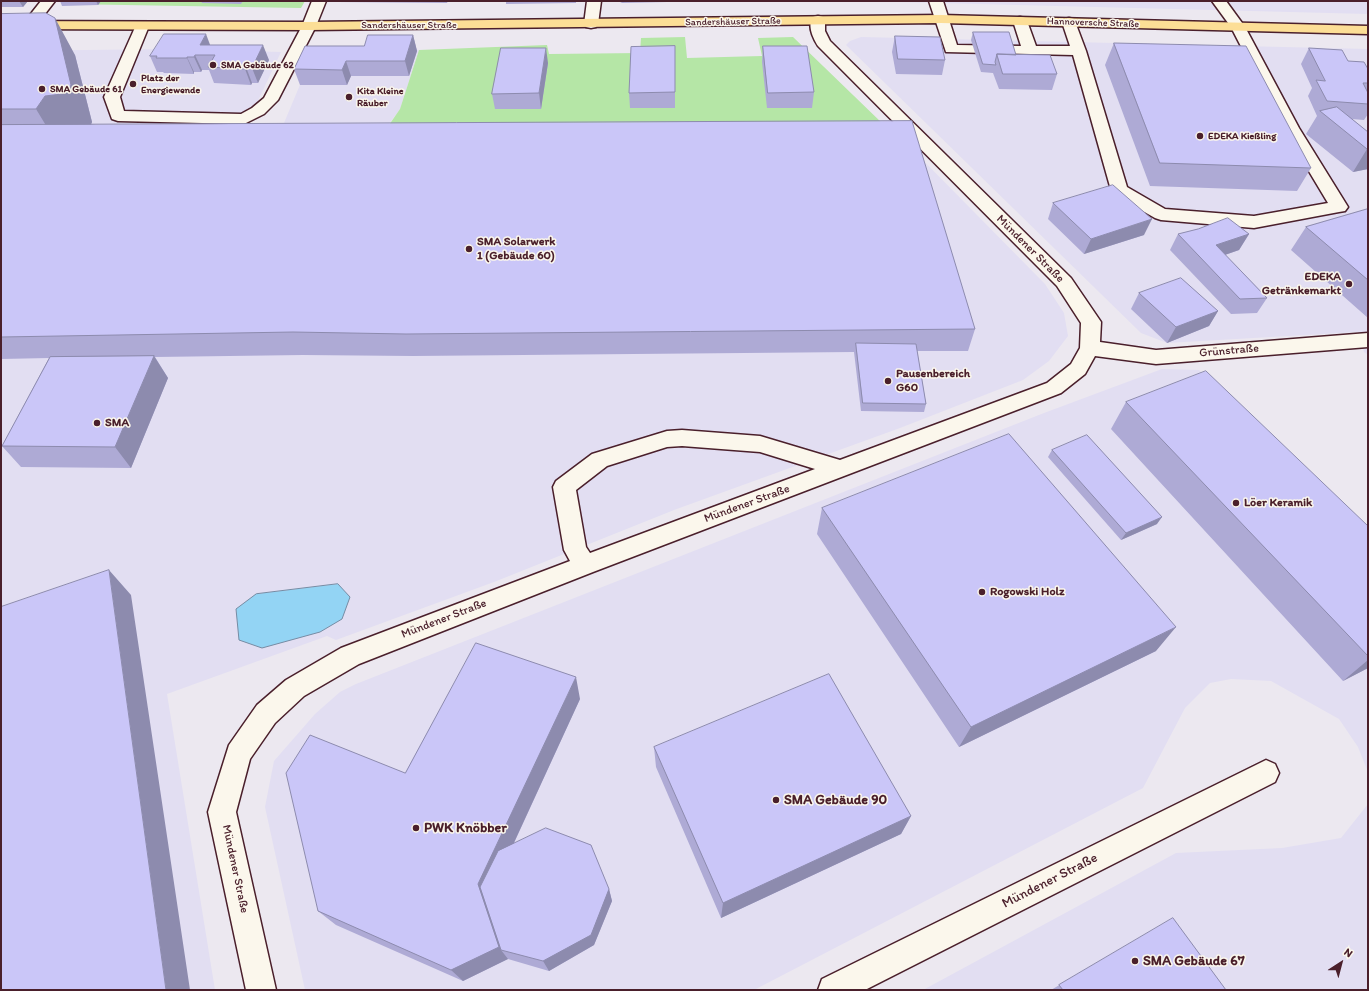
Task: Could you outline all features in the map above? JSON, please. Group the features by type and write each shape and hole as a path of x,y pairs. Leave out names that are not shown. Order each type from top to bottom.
{"main road":[{"name":"Hannoversche Straße","path":"818,20 941,19 1368,30"},
{"name":"Sandershäuser Straße","path":"1,25 309,26 591,24 818,20"}],"street":[{"path":"29,25 48,1"},
{"path":"142,26 112,97 118,116 244,119 258,111 270,100 309,26 320,1"},
{"path":"591,24 594,1"},
{"path":"936,1 951,49 1079,51"},
{"path":"1069,22 1079,51 1119,190 1161,214 1254,222 1339,208 1292,128 1238,27 1219,1"},
{"name":"Mündener Straße","path":"261,990 222,812 238,754 266,714 295,688 350,656 585,565 1054,388 1078,369 1090,348 1091,322 1064,282 823,43 818,31 818,20"},
{"path":"1020,21 1030,50"},
{"name":"Grünstraße","path":"1090,348 1156,357 1368,340"},
{"path":"585,565 575,550 564,487 600,460 667,439 682,438 760,444 841,469"},
{"name":"Mündener Straße","path":"833,990 1266,773"}],"shaded area":[{"path":"862,1 1368,1 1368,14"},
{"path":"861,37 1368,49 1368,355 1364,352 1358,332 1167,343 1141,333 846,45 850,41"},
{"path":"171,49 281,52 247,124 284,123 315,49 419,50 400,109 389,124 907,144 1045,284 1064,313 1068,336 1049,361 1023,380 900,428 674,510 494,582 336,640 327,636 167,694 215,990 1,990 1,51"},
{"path":"1162,369 1199,370 1368,529 1368,772 1358,747 1339,719 1271,681 1231,679 1210,683 1185,708 1143,788 754,990 305,990 265,807 274,761 315,714 340,692 356,684 1044,413"},
{"path":"1368,804 1368,990 923,990 1176,853 1282,848 1341,838"}],"green space":[{"path":"68,1 305,1 301,8 66,4"},
{"path":"685,37 687,58 762,56 758,38 793,37 883,124 389,125 400,109 419,50 547,45 549,54 640,53 641,38"}],"water":[{"path":"338,584 350,597 342,619 320,632 262,648 239,640 236,609 256,594"}],"building":[{"path":"46,13 55,18 71,85 69,89 62,94 45,96 36,109 1,109 1,14"},
{"path":"973,32 1009,32 1016,55 997,54 995,62 996,65 983,64"},
{"path":"164,34 206,34 200,45 263,45 252,68 208,67 215,55 195,55 194,57 187,58 156,58 157,56 150,56"},
{"path":"368,35 413,35 405,61 346,61 342,70 294,69 305,46 364,46"},
{"path":"895,36 940,37 945,60 898,59"},
{"name":"EDEKA Kießling","path":"1114,43 1246,46 1311,168 1160,163"},
{"path":"675,46 675,92 629,93 631,47"},
{"path":"763,46 807,46 814,92 768,93"},
{"path":"501,48 546,48 539,93 492,94"},
{"path":"1309,48 1342,50 1348,61 1364,62 1368,69 1368,83 1363,83 1368,93 1368,104 1327,101 1316,80 1325,81"},
{"path":"997,54 1050,55 1057,74 1003,74"},
{"path":"1337,107 1368,132 1368,149 1320,111"},
{"name":"SMA Solarwerk 1 (Gebäude 60)","path":"912,121 975,329 406,334 293,332 1,337 1,125"},
{"path":"1113,185 1152,219 1091,239 1053,203"},
{"path":"1368,209 1368,280 1306,227"},
{"path":"1228,218 1249,234 1216,245 1267,298 1240,299 1178,234 1198,229"},
{"path":"1181,278 1218,311 1176,327 1139,293"},
{"name":"Pausenbereich G60","path":"856,343 916,344 926,404 863,403"},
{"path":"154,356 115,447 2,446 50,357"},
{"path":"1206,371 1368,526 1368,656 1126,402"},
{"name":"Rogowski Holz","path":"1009,434 1176,627 971,727 822,508"},
{"path":"1087,435 1162,517 1126,533 1052,450"},
{"path":"109,570 166,990 1,990 1,607"},
{"name":"PWK Knöbber","path":"476,643 576,677 478,884 499,947 451,970 318,911 286,773 310,735 405,773"},
{"name":"SMA Gebäude 90","path":"829,674 911,816 723,903 654,747"},
{"path":"546,828 591,845 609,889 591,935 543,961 501,950 480,887 498,851"},
{"name":"SMA Gebäude 67","path":"1173,918 1226,990 1063,990 1059,985"}],"place":[{"name":"SMA Gebäude 62","path":"213,65"},
{"name":"Platz der Energiewende","path":"133,84"},
{"name":"SMA Gebäude 61","path":"42,89"},
{"name":"Kita Kleine Räuber","path":"349,97"},
{"name":"EDEKA Kießling","path":"1200,136"},
{"name":"SMA Solarwerk 1 (Gebäude 60)","path":"469,249"},
{"name":"EDEKA Getränkemarkt","path":"1349,284"},
{"name":"Pausenbereich G60","path":"888,381"},
{"name":"SMA","path":"97,423"},
{"name":"Löer Keramik","path":"1236,503"},
{"name":"Rogowski Holz","path":"982,592"},
{"name":"SMA Gebäude 90","path":"776,800"},
{"name":"PWK Knöbber","path":"416,828"},
{"name":"SMA Gebäude 67","path":"1135,961"}]}
